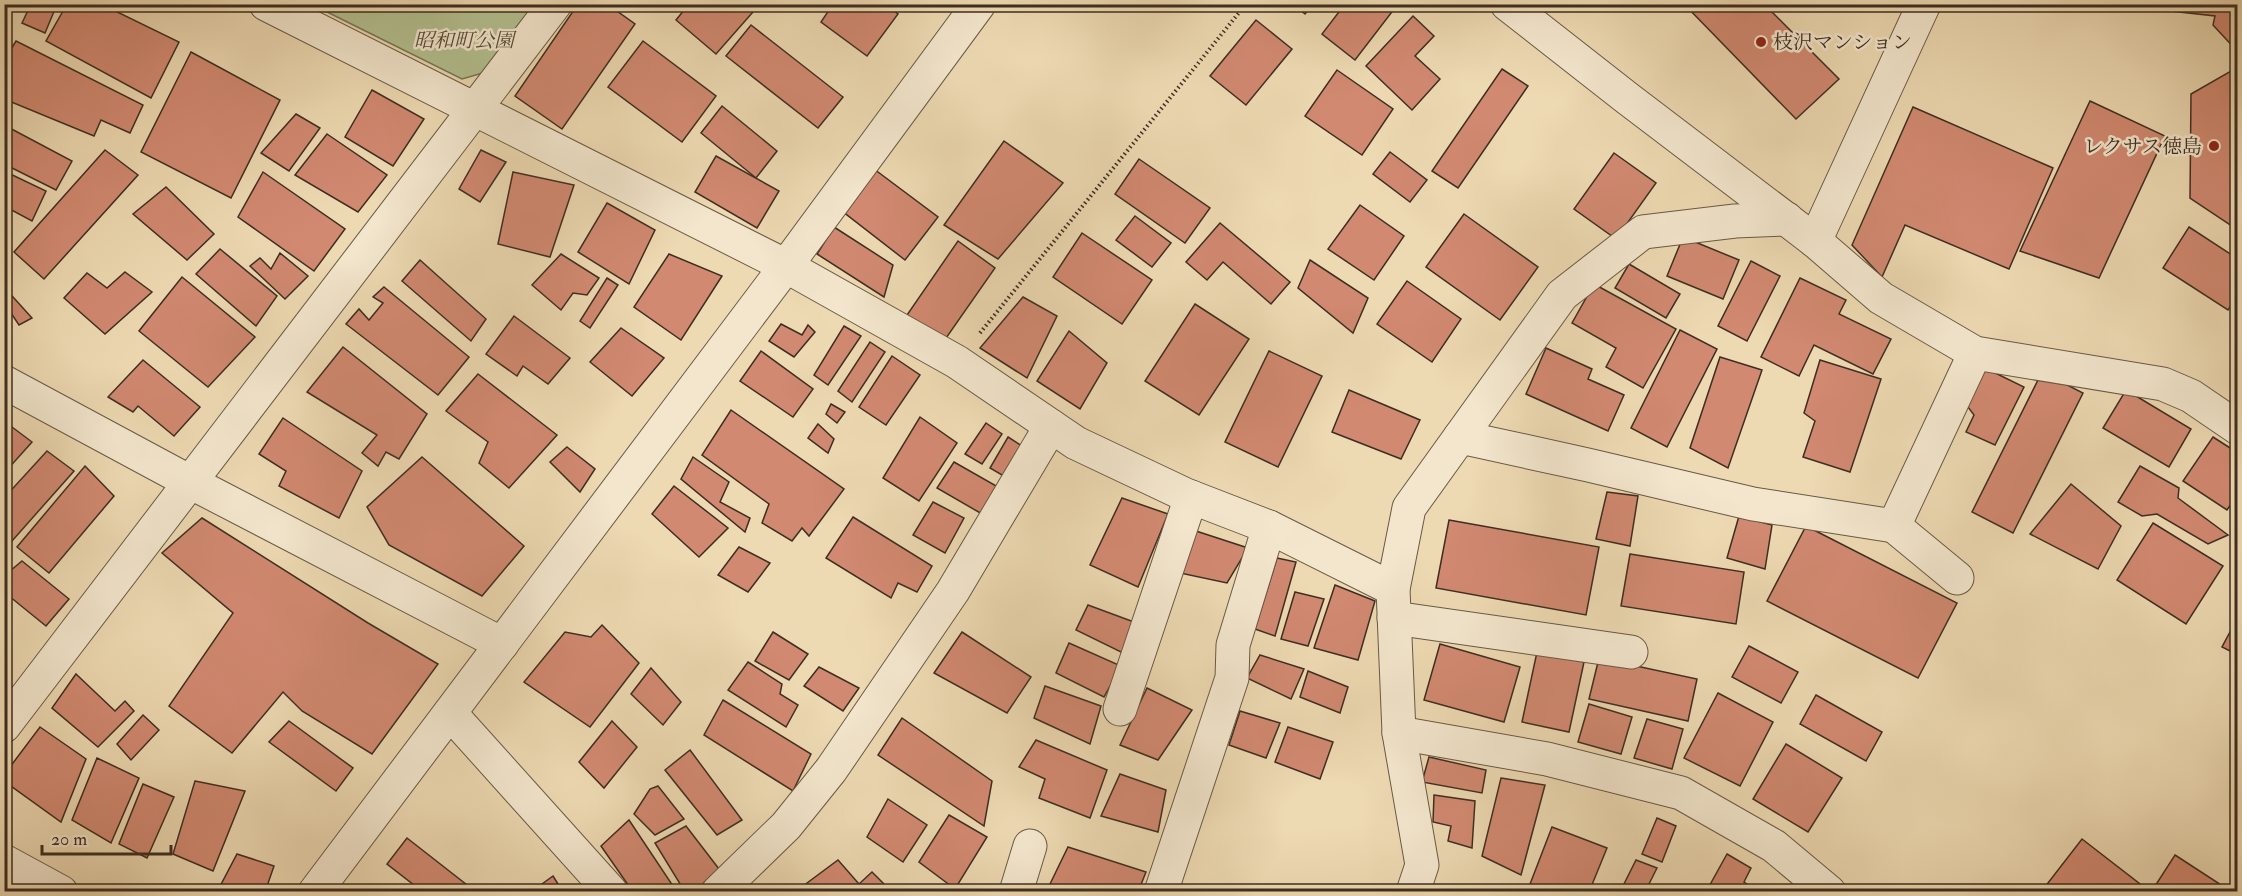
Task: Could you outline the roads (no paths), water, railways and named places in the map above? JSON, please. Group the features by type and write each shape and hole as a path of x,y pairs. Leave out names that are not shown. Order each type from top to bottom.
{"street":[{"path":"267,4 786,266 957,362 1076,443 1191,497 1269,527 1394,604 1631,652"},
{"path":"4,726 477,110 555,4"},
{"path":"315,891 786,266 979,4"},
{"path":"1507,4 1815,241 1881,298 1975,353 2163,384 2191,396 2238,428"},
{"path":"1815,241 1924,4"},
{"path":"1413,891 1422,865 1399,733 1394,604 1409,508 1562,295 1643,232 1735,221 1787,219"},
{"path":"1894,526 1975,353"},
{"path":"4,382 190,482 502,644"},
{"path":"718,891 786,826 831,770 953,591 1051,426"},
{"path":"1460,437 1753,504 1894,526 1957,578"},
{"path":"1120,709 1191,497"},
{"path":"1161,891 1232,678 1233,645 1269,527"},
{"path":"450,713 610,891"},
{"path":"1399,733 1547,759 1681,793 1774,846 1829,891"},
{"path":"1016,891 1030,846"},
{"path":"4,861 61,891"}],"place":[{"name":"枝沢マンション","path":"1761,42"},
{"name":"レクサス徳島","path":"2214,146"}],"park label":[{"name":"昭和町公園","path":"464,40"}]}
